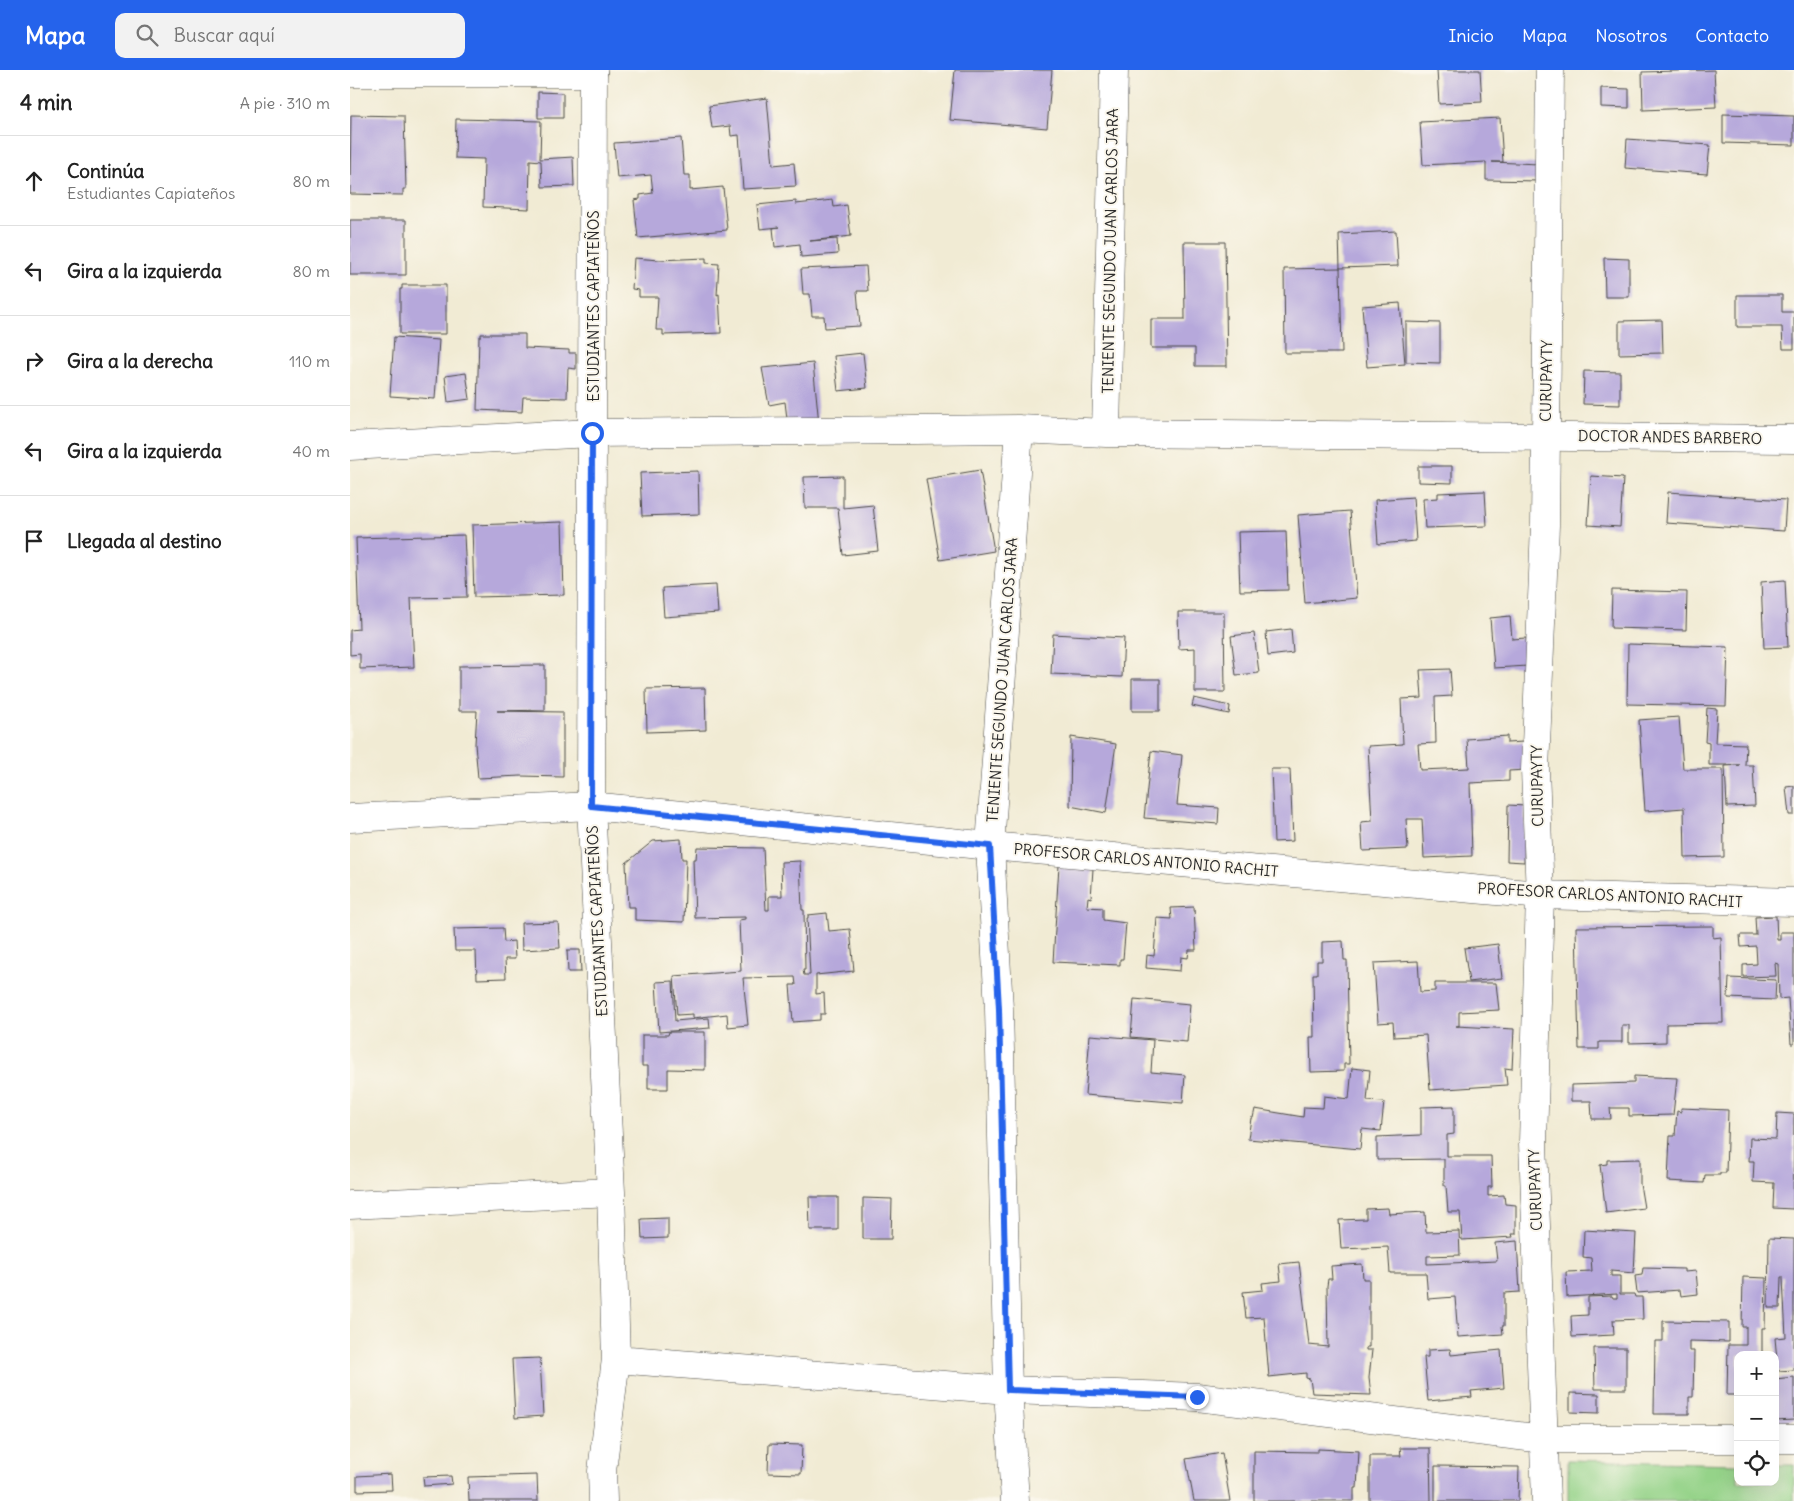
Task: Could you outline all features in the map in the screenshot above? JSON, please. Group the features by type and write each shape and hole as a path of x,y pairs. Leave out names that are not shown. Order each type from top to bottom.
{"street":[{"name":"TENIENTE SEGUNDO JUAN CARLOS JARA","path":"1106,433 1114,70"},
{"name":"CURUPAYTY","path":"1546,1501 1533,1143 1540,895 1534,770 1545,525 1550,70"},
{"path":"350,73 593,71"},
{"name":"ESTUDIANTES CAPIATEÑOS","path":"593,71 591,806 611,1192 616,1359 602,1471 603,1501"},
{"name":"TENIENTE SEGUNDO JUAN CARLOS JARA","path":"1015,1501 1008,1390 999,1009 990,846 1019,429"},
{"name":"DOCTOR ANDES BARBERO","path":"350,446 592,433 1019,429 1106,433 1794,439"},
{"name":"PROFESOR CARLOS ANTONIO RACHIT","path":"350,818 591,806 990,846 1540,895 1794,902"},
{"path":"350,1205 611,1192"},
{"path":"616,1359 1008,1390 1197,1397 1544,1439 1734,1439"},
{"path":"1779,1439 1794,1439"}],"green space":[{"path":"1568,1460 1734,1464 1734,1486 1779,1486 1779,1465 1794,1465 1794,1501 1568,1501"}],"building":[{"path":"955,70 1052,70 1047,128 950,120"},
{"path":"1437,70 1480,70 1482,102 1439,104"},
{"path":"1714,70 1716,107 1643,110 1642,72"},
{"path":"1601,88 1629,89 1629,108 1601,107"},
{"path":"538,92 563,93 563,118 538,118"},
{"path":"767,98 773,165 794,163 796,186 743,189 739,135 731,136 730,126 712,128 709,106"},
{"path":"1723,114 1794,116 1794,145 1723,143"},
{"path":"351,115 404,116 406,189 403,189 403,195 350,194"},
{"path":"1500,118 1503,162 1492,162 1539,164 1539,181 1486,180 1486,162 1423,165 1420,122"},
{"path":"456,119 541,121 540,159 573,157 574,186 542,187 541,161 530,160 529,209 483,207 484,159 455,158"},
{"path":"681,138 684,175 690,175 690,190 723,187 727,230 638,238 634,200 640,199 640,195 653,193 651,175 617,178 614,143"},
{"path":"1627,139 1710,145 1707,174 1625,168"},
{"path":"833,200 834,207 847,205 851,236 810,241 837,239 838,254 801,257 800,244 775,247 773,228 779,227 760,229 757,205 796,201 796,204"},
{"path":"350,220 406,220 406,275 350,275"},
{"path":"1396,231 1398,266 1340,268 1339,234"},
{"path":"1184,242 1225,242 1227,366 1195,366 1195,348 1151,348 1151,319 1185,319"},
{"path":"634,258 659,260 706,258 706,263 719,264 717,295 719,294 721,333 663,335 663,330 656,330 658,297 639,297 639,290 632,289"},
{"path":"1604,258 1629,259 1629,297 1605,297"},
{"path":"866,266 868,291 857,291 860,326 825,328 824,316 812,316 810,294 803,294 801,269"},
{"path":"1340,268 1342,353 1285,353 1284,269"},
{"path":"402,285 446,285 446,334 400,334 400,289 402,289"},
{"path":"1737,295 1782,295 1782,312 1794,312 1794,349 1783,349 1782,327 1737,327"},
{"path":"1400,303 1405,364 1367,367 1362,306"},
{"path":"1662,320 1663,353 1619,354 1619,321"},
{"path":"1406,322 1440,323 1440,363 1406,362"},
{"path":"481,334 525,334 525,348 569,350 569,353 576,353 576,369 568,368 567,398 523,397 522,412 477,410 479,337 481,337"},
{"path":"394,337 439,340 435,399 390,396"},
{"path":"863,353 867,388 838,391 834,356"},
{"path":"813,363 819,424 788,427 785,402 769,405 762,368"},
{"path":"1584,371 1620,372 1620,405 1583,404"},
{"path":"466,373 470,399 448,402 445,376"},
{"path":"1418,466 1452,466 1452,483 1418,482"},
{"path":"980,470 994,551 940,560 926,479"},
{"path":"698,471 699,514 642,516 640,473"},
{"path":"843,476 843,508 873,505 878,551 843,555 838,508 805,508 804,477"},
{"path":"1591,476 1623,478 1620,527 1588,525"},
{"path":"1485,491 1487,526 1425,528 1423,499 1438,498 1438,493"},
{"path":"1668,492 1786,500 1784,531 1666,523"},
{"path":"1413,497 1416,541 1378,544 1375,500"},
{"path":"1350,511 1357,598 1305,603 1298,515"},
{"path":"562,522 564,595 474,597 472,525"},
{"path":"1286,531 1288,590 1240,591 1238,532"},
{"path":"464,535 467,597 411,598 414,667 360,669 360,654 350,655 350,630 359,629 356,538"},
{"path":"1785,580 1788,647 1764,648 1761,582"},
{"path":"716,585 718,613 664,617 662,588"},
{"path":"1612,590 1687,592 1686,630 1611,628"},
{"path":"1178,612 1224,612 1225,692 1195,692 1195,648 1179,649"},
{"path":"1510,616 1512,639 1526,638 1528,666 1494,668 1490,618"},
{"path":"1291,629 1293,653 1268,656 1266,632"},
{"path":"1254,633 1259,673 1236,675 1231,636"},
{"path":"1053,634 1124,638 1122,677 1051,674"},
{"path":"1628,644 1728,647 1726,706 1627,704"},
{"path":"545,665 545,710 497,711 563,712 563,777 478,778 475,744 477,711 459,711 459,666"},
{"path":"1450,669 1452,696 1435,697 1436,743 1418,744 1420,770 1469,768 1467,739 1507,736 1507,743 1523,742 1525,770 1509,771 1509,781 1470,783 1472,856 1424,858 1422,819 1406,819 1408,849 1363,851 1361,822 1372,821 1368,746 1403,744 1401,699 1422,698 1420,670"},
{"path":"1132,679 1160,679 1160,711 1132,711"},
{"path":"705,688 706,730 647,732 646,689"},
{"path":"1194,698 1230,706 1229,714 1192,706"},
{"path":"1707,708 1717,709 1715,743 1746,744 1745,765 1753,765 1755,806 1727,807 1725,766 1740,765 1709,765 1709,743 1705,742"},
{"path":"1679,717 1683,769 1723,769 1724,857 1685,858 1684,808 1645,811 1639,720"},
{"path":"1071,737 1116,744 1106,813 1070,806"},
{"path":"1151,751 1182,755 1177,805 1219,808 1218,824 1144,818"},
{"path":"1271,769 1290,769 1293,841 1274,842"},
{"path":"1794,786 1794,815 1789,815 1786,787"},
{"path":"1508,805 1525,806 1524,862 1507,861"},
{"path":"681,839 682,859 686,859 684,922 635,920 635,907 628,907 626,863 653,841"},
{"path":"697,847 763,848 766,910 769,910 769,896 782,896 781,862 800,861 802,910 804,910 804,975 810,975 808,915 827,913 829,931 850,929 854,971 816,975 816,994 824,993 825,1014 820,1014 820,1020 793,1022 790,985 796,985 795,977 743,978 748,1025 728,1027 727,1014 693,1018 693,1014 677,1015 674,976 741,971 739,920 745,919 745,917 695,918 693,859 696,859"},
{"path":"1059,865 1093,869 1091,898 1088,897 1087,907 1103,908 1103,920 1126,923 1123,959 1120,959 1120,965 1053,962"},
{"path":"1194,907 1196,950 1189,950 1188,958 1181,957 1180,971 1146,968 1147,955 1154,956 1157,918 1172,919 1171,908"},
{"path":"1776,916 1777,940 1780,940 1780,932 1794,932 1794,1044 1791,1044 1788,998 1779,999 1778,964 1775,963 1776,976 1743,977 1743,965 1757,964 1756,946 1741,947 1740,935 1756,935 1755,917"},
{"path":"558,922 560,948 522,950 521,923"},
{"path":"1713,926 1713,938 1721,937 1723,1023 1666,1024 1666,1042 1629,1043 1629,1025 1622,1025 1622,1042 1599,1042 1599,1049 1579,1049 1576,927"},
{"path":"503,928 504,942 514,941 515,959 505,959 506,978 477,979 476,951 455,951 454,929"},
{"path":"1343,941 1344,960 1347,960 1349,1064 1344,1064 1344,1071 1311,1072 1310,1037 1314,1037 1313,974 1317,974 1317,961 1322,961 1322,942"},
{"path":"1498,944 1502,978 1469,982 1464,948"},
{"path":"567,950 580,950 581,972 568,972"},
{"path":"1418,961 1420,992 1435,991 1435,983 1496,983 1499,1010 1459,1012 1459,1026 1456,1026 1514,1029 1512,1069 1505,1068 1507,1085 1430,1090 1426,1035 1394,1037 1393,1022 1378,1023 1374,963"},
{"path":"1729,978 1776,980 1775,1000 1728,998"},
{"path":"673,981 675,1021 709,1018 710,1028 659,1032 656,982"},
{"path":"1134,999 1190,1004 1187,1042 1131,1037"},
{"path":"669,1032 705,1032 705,1070 668,1069 668,1089 648,1089 648,1066 642,1066 642,1035 668,1035"},
{"path":"1090,1035 1153,1040 1151,1072 1185,1075 1183,1103 1085,1095"},
{"path":"1352,1068 1370,1070 1367,1101 1384,1102 1381,1131 1362,1129 1360,1149 1248,1139 1251,1118 1253,1118 1255,1109 1303,1117 1304,1107 1323,1108 1324,1096 1349,1099"},
{"path":"1634,1076 1677,1078 1673,1115 1629,1116 1629,1108 1610,1108 1611,1119 1592,1119 1591,1101 1571,1101 1571,1085 1634,1083"},
{"path":"1454,1106 1454,1134 1447,1135 1447,1156 1491,1156 1492,1187 1488,1187 1488,1196 1504,1195 1505,1204 1516,1205 1516,1234 1512,1234 1513,1237 1462,1240 1460,1212 1448,1212 1446,1186 1444,1186 1444,1159 1377,1160 1377,1137 1421,1135 1421,1107"},
{"path":"1681,1108 1728,1110 1726,1173 1705,1175 1704,1183 1668,1181 1670,1136 1675,1136 1677,1111 1681,1112"},
{"path":"1777,1113 1794,1114 1793,1209 1773,1208 1774,1183 1753,1182 1754,1161 1749,1161 1750,1138 1776,1139"},
{"path":"1640,1159 1640,1184 1644,1208 1606,1213 1600,1165 1607,1164 1607,1160"},
{"path":"809,1197 838,1197 838,1230 810,1230"},
{"path":"863,1198 892,1199 891,1239 863,1239"},
{"path":"1388,1208 1389,1214 1425,1212 1426,1232 1459,1231 1460,1255 1427,1256 1427,1264 1497,1261 1495,1243 1517,1241 1520,1292 1504,1293 1503,1334 1458,1337 1455,1297 1428,1299 1426,1273 1390,1273 1388,1247 1341,1249 1339,1220 1366,1219 1366,1209"},
{"path":"668,1218 668,1238 642,1239 641,1219"},
{"path":"1584,1230 1636,1233 1634,1273 1611,1271 1611,1276 1620,1276 1620,1294 1634,1294 1635,1297 1642,1297 1643,1319 1613,1320 1614,1335 1572,1337 1571,1316 1588,1315 1588,1297 1612,1296 1617,1298 1617,1294 1567,1297 1566,1272 1592,1271 1591,1258 1583,1257"},
{"path":"1769,1238 1794,1239 1794,1370 1779,1371 1779,1351 1776,1351 1775,1338 1786,1337 1783,1277 1781,1277 1780,1308 1768,1308"},
{"path":"1299,1262 1309,1345 1328,1347 1327,1286 1328,1279 1332,1279 1331,1266 1362,1264 1363,1279 1369,1279 1369,1347 1366,1347 1366,1350 1372,1350 1369,1378 1371,1395 1312,1393 1310,1379 1306,1378 1306,1373 1269,1377 1264,1317 1246,1318 1243,1292 1263,1290 1262,1283 1281,1281 1279,1264"},
{"path":"1643,1268 1684,1269 1684,1272 1696,1271 1698,1294 1681,1296 1680,1290 1637,1293 1635,1276 1642,1275"},
{"path":"1743,1277 1766,1278 1765,1328 1762,1328 1762,1351 1734,1351 1734,1395 1727,1395 1728,1345 1746,1345 1746,1327 1742,1327"},
{"path":"1663,1321 1729,1322 1729,1342 1689,1341 1689,1351 1694,1351 1693,1397 1689,1397 1689,1414 1654,1414 1655,1341 1663,1341"},
{"path":"1594,1348 1626,1348 1626,1389 1595,1389"},
{"path":"1450,1349 1451,1355 1501,1350 1504,1388 1471,1391 1472,1397 1428,1401 1424,1357 1428,1357 1428,1350"},
{"path":"540,1358 543,1416 515,1418 512,1359"},
{"path":"1794,1377 1794,1420 1779,1421 1779,1379"},
{"path":"1570,1393 1599,1394 1599,1413 1570,1412"},
{"path":"769,1444 802,1445 801,1474 768,1473"},
{"path":"1400,1448 1430,1448 1431,1501 1370,1501 1370,1456 1401,1456"},
{"path":"1318,1449 1359,1451 1357,1488 1354,1488 1354,1501 1254,1501 1254,1451 1318,1452"},
{"path":"1222,1453 1230,1501 1194,1501 1186,1459"},
{"path":"1435,1466 1519,1467 1518,1501 1435,1501"},
{"path":"391,1474 392,1490 357,1491 357,1476"},
{"path":"537,1475 538,1501 469,1501 468,1477"},
{"path":"451,1476 452,1484 424,1486 423,1477"}],"route":[{"path":"592,433 591,806 990,846 999,1009 1008,1390 1197,1397"}]}
